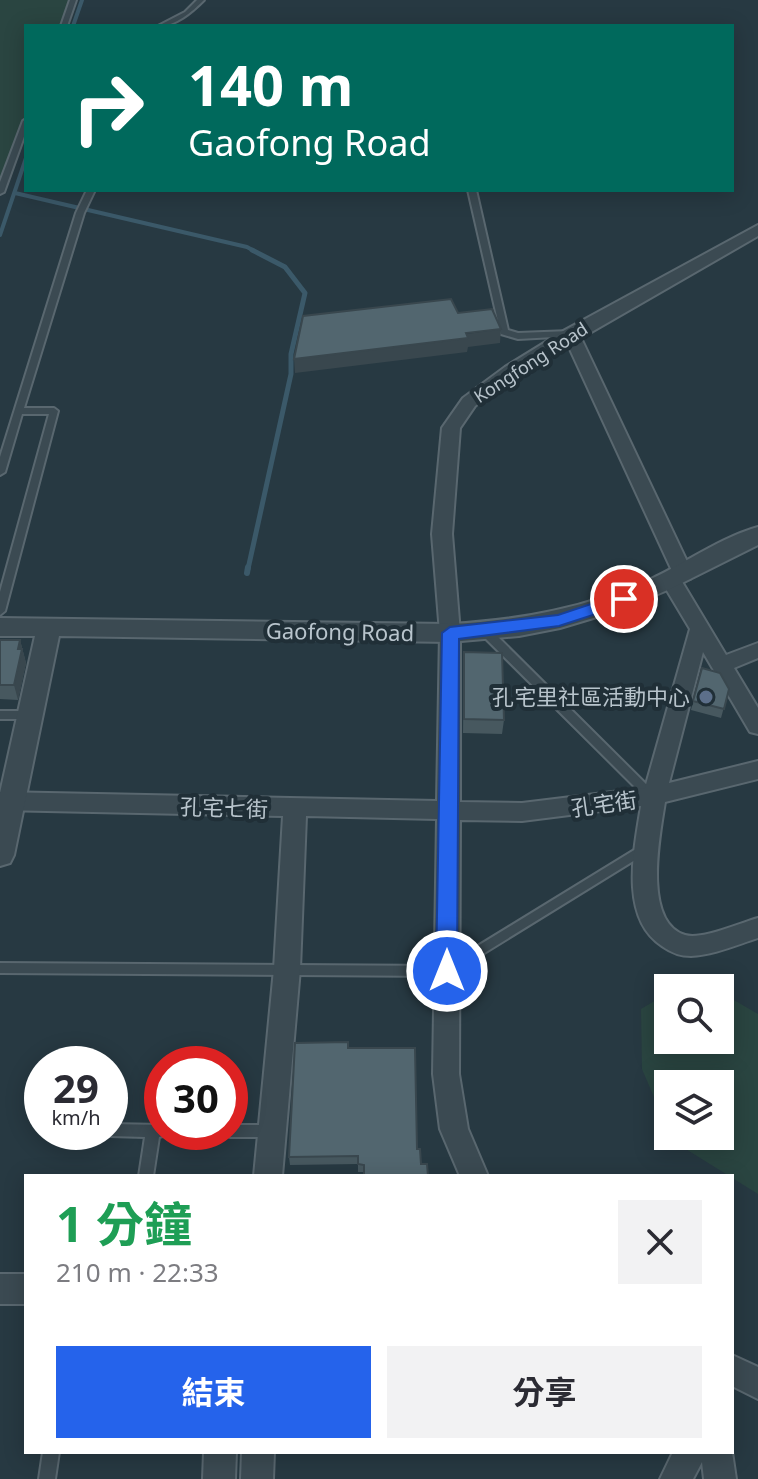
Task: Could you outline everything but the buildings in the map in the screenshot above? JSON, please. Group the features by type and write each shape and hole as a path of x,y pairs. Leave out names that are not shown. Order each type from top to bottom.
{"street":[{"name":"Kongfong Road","path":"473,1174 454,1129 446,1074 450,633 442,534 451,428 459,413 480,393 571,334 758,230"},
{"path":"571,334 700,629 758,726"},
{"name":"Gaofong Road","path":"0,627 485,631 559,620 602,608 677,576 758,535"},
{"path":"0,855 6,801 31,715 49,628"},
{"path":"700,629 652,797 645,848 651,925 661,937 678,945 694,945 758,928"},
{"path":"722,665 758,650"},
{"name":"孔宅街","path":"447,811 522,812 591,808 652,797 758,770"},
{"name":"孔宅七街","path":"6,801 295,810 447,811"},
{"path":"268,1174 287,969 295,810"},
{"path":"0,1289 24,1289"},
{"path":"219,1479 220,1454"},
{"path":"257,1479 258,1454"},
{"path":"676,1479 689,1454"},
{"path":"716,1454 720,1479"}],"lane":[{"path":"65,24 73,0"},
{"path":"165,24 187,13 201,0"},
{"path":"0,192 24,126"},
{"path":"0,472 80,213 90,192"},
{"path":"472,192 504,332 518,336 571,334"},
{"path":"0,611 54,411 19,411"},
{"path":"485,631 652,797"},
{"path":"0,715 31,715"},
{"path":"0,968 447,971 645,848"},
{"path":"248,1131 273,1131"},
{"path":"147,1174 153,1150"},
{"path":"47,1479 51,1454"}],"green space":[{"path":"0,0 71,0 62,24 24,24 24,118 0,182"},
{"path":"734,1000 758,1014 758,1194 734,1179 734,1174 726,1174 687,1150 734,1150 734,1070 654,1070 654,1097 642,1069 641,1009 654,1001 654,1054 734,1054"}],"waterway":[{"path":"74,24 82,0"},
{"path":"0,235 24,164"},
{"path":"15,193 247,247 256,252"},
{"path":"248,569 291,374 291,354 305,293 285,267 252,250"},
{"path":"247,573 248,567"}],"place":[{"name":"孔宅里社區活動中心","path":"706,697"}],"route":[{"path":"447,971 450,633 524,627 602,608 624,599"}]}
